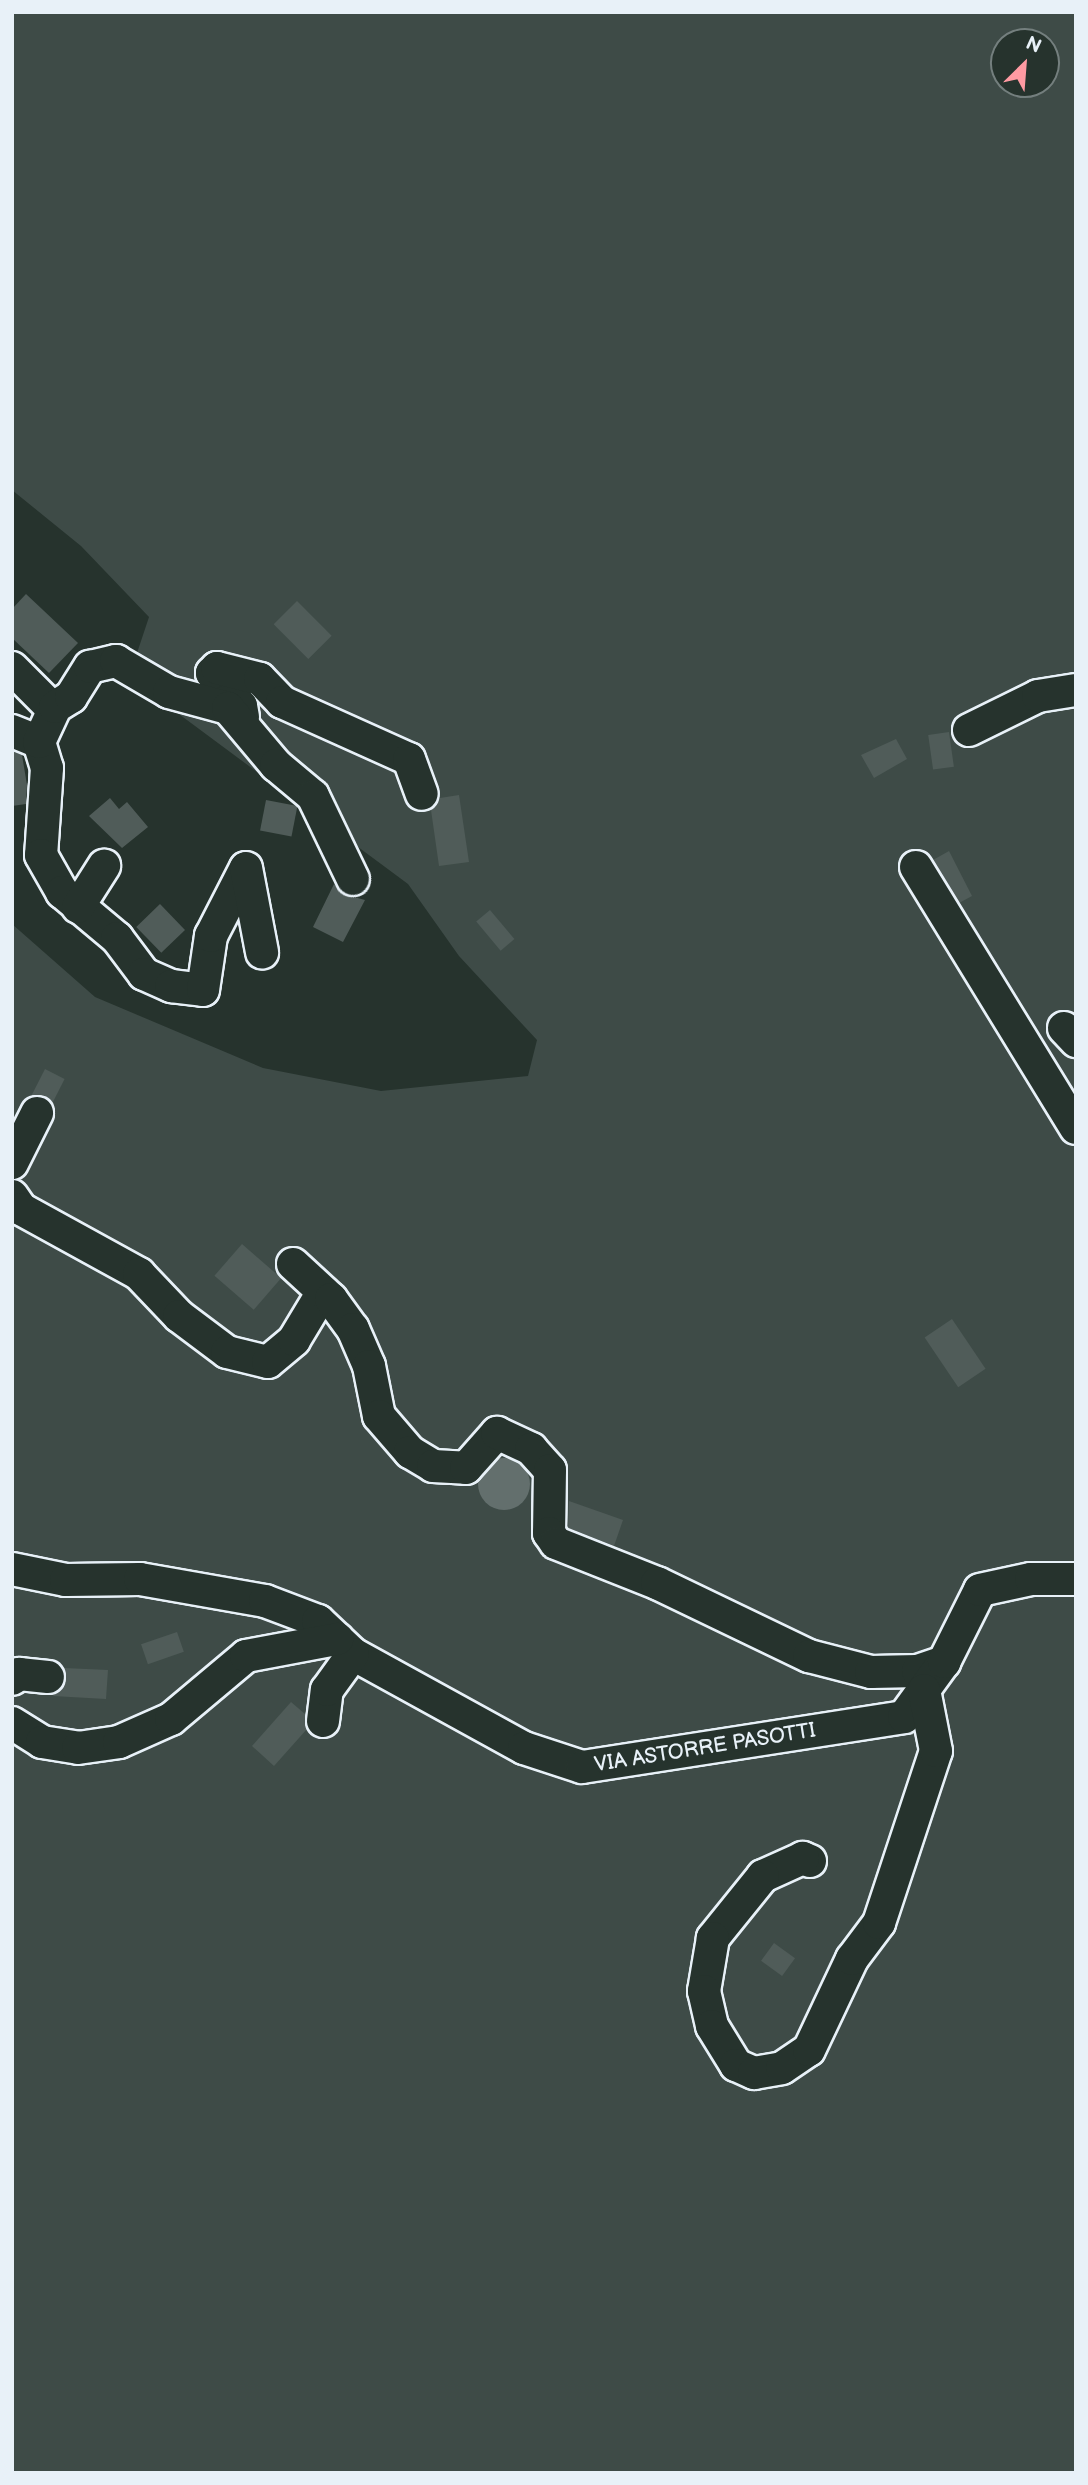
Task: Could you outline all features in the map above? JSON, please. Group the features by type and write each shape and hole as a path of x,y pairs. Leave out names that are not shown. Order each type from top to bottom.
{"street":[{"path":"26,736 55,707 71,696 90,667 116,661 169,692 228,708 305,787 353,879"},
{"path":"246,729 241,706 212,673 217,667 260,679 282,702 410,759 422,794"},
{"path":"12,668 48,704"},
{"path":"969,730 1038,696 1076,690"},
{"path":"12,708 47,768 41,855 62,892 117,938 144,974 193,992 203,990 211,936 246,868 262,952"},
{"path":"78,907 104,866"},
{"path":"916,867 1076,1128"},
{"path":"12,1163 37,1113"},
{"path":"12,1196 21,1209 139,1274 179,1316 227,1352 268,1362 294,1340 323,1292"},
{"path":"293,1264 323,1292 367,1358 379,1416 410,1452 433,1465 466,1468 497,1433 531,1449 550,1470 549,1533 556,1543 657,1583 809,1656 871,1672 918,1671 944,1662"},
{"name":"VIA ASTORRE PASOTTI","path":"12,1569 66,1580 140,1579 265,1601 318,1621 345,1647 524,1748 582,1767 904,1717 944,1662 980,1590 1031,1579 1076,1579"},
{"path":"12,1723 42,1742 78,1748 119,1742 171,1718 246,1656 345,1647 327,1690 323,1721"},
{"path":"12,1679 19,1674 48,1677"},
{"path":"810,1861 803,1858 763,1876 713,1938 704,1991 712,2026 736,2066 754,2073 782,2068 810,2050 852,1959 879,1923 936,1751 924,1690"}],"shaded area":[{"path":"12,12 1076,12 1076,2473 12,2473 12,924 95,997 263,1068 381,1091 528,1076 537,1040 459,956 408,884 129,677 149,617 81,546 12,490"},
{"path":"504,1458 514,1460 522,1466 528,1474 528,1494 522,1502 514,1508 504,1510 494,1508 486,1502 480,1494 478,1484 480,1474 486,1466 494,1460"}],"building":[{"path":"26,594 78,643 49,673 12,638 12,609"},
{"path":"297,601 332,636 308,659 274,624"},
{"path":"949,732 954,767 933,770 928,735"},
{"path":"896,739 907,759 874,778 861,755"},
{"path":"12,751 22,755 27,785 26,804 12,806"},
{"path":"459,795 469,862 439,866 431,810 440,798"},
{"path":"110,798 119,809 127,802 148,827 122,848 89,816"},
{"path":"266,800 297,806 291,837 260,830"},
{"path":"949,851 972,896 959,903 933,860"},
{"path":"334,884 343,894 365,900 343,942 313,927"},
{"path":"160,904 185,930 161,953 136,927"},
{"path":"490,910 514,939 501,951 476,922"},
{"path":"45,1069 65,1079 51,1106 31,1096"},
{"path":"242,1244 281,1278 254,1310 214,1276"},
{"path":"952,1319 986,1369 958,1387 925,1337"},
{"path":"569,1501 623,1520 614,1546 568,1528"},
{"path":"177,1632 184,1652 148,1664 141,1644"},
{"path":"64,1668 108,1670 106,1699 53,1696 66,1680"},
{"path":"291,1702 305,1714 307,1729 274,1766 252,1746"},
{"path":"774,1943 795,1958 782,1976 761,1961"}]}
